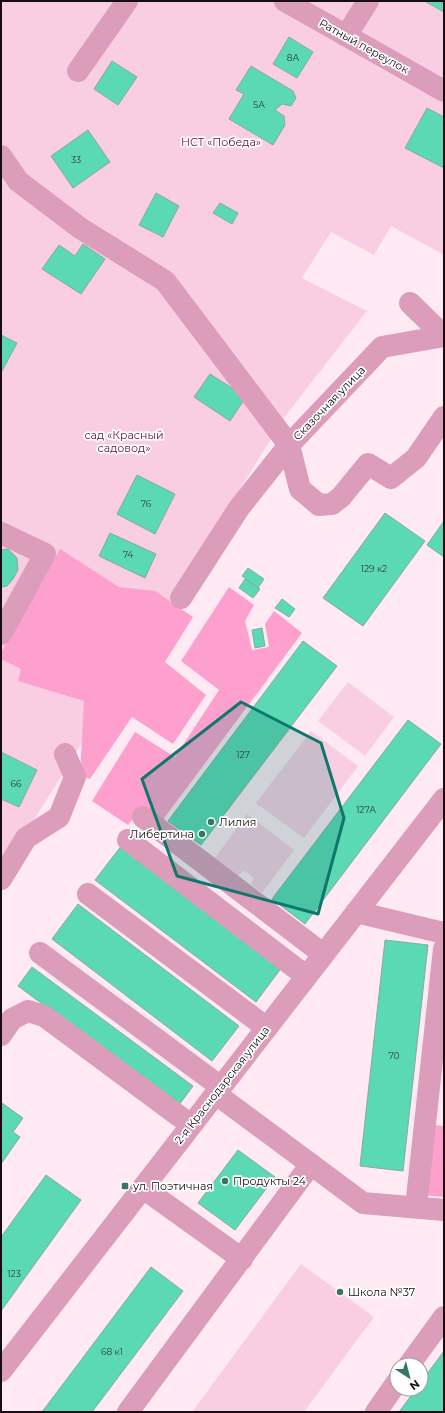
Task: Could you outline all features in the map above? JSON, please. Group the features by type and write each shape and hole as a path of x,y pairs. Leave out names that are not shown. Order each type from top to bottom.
{"street":[{"path":"78,71 127,1"},
{"name":"Ратный переулок","path":"285,1 444,91"},
{"path":"346,36 368,1"},
{"path":"1,156 18,181 80,228 165,281 288,445 300,489 319,505 332,504 341,497 368,464 391,478 416,458 444,417"},
{"path":"410,303 444,336"},
{"name":"Сказочная улица","path":"181,598 239,508 288,445 382,348 444,336"},
{"path":"1,533 45,554 1,634"},
{"path":"1,879 26,838 59,817 75,777 65,754"},
{"name":"2-я Краснодарская улица","path":"1,1371 444,799"},
{"path":"143,817 323,954"},
{"path":"128,840 306,976"},
{"path":"88,894 266,1028"},
{"path":"356,912 444,933"},
{"path":"416,1207 442,994 444,949"},
{"path":"40,953 363,1203 444,1210"},
{"path":"1,1035 12,1019 28,1011 44,1016 191,1125"},
{"path":"128,1412 311,1164"},
{"path":"143,1188 242,1259"},
{"path":"415,1357 444,1317"},
{"path":"376,1412 389,1393"}],"highlighted area":[{"path":"241,702 321,743 344,818 318,914 177,876 142,779"}],"green space":[{"name":"НСТ «Победа»","path":"1,1 444,1 444,255 391,226 374,255 331,232 302,278 367,311 283,419 169,277 21,178 1,143"},
{"name":"сад «Красный садовод»","path":"1,169 163,286 273,436 1,873"},
{"path":"348,682 394,717 365,756 318,721"},
{"path":"311,731 358,766 304,838 256,803"},
{"path":"247,814 294,850 262,893 251,884 254,878 244,870 238,876 215,858"},
{"path":"301,1264 374,1317 304,1412 192,1412"}],"shaded area":[{"path":"60,549 119,587 155,591 193,617 165,662 206,695 173,744 132,717 90,779 80,775 84,701 18,681 21,669 1,659 1,653"},
{"path":"229,587 254,605 245,621 252,650 269,647 265,624 274,611 302,633 159,825 140,810 128,825 92,801 135,732 175,757 219,690 181,661"},
{"path":"432,1125 444,1126 444,1197 424,1195"}],"building":[{"path":"444,1 444,12 426,2"},
{"path":"289,37 313,52 297,78 273,64"},
{"path":"112,61 137,77 118,105 94,89"},
{"path":"251,66 293,91 296,98 291,106 282,104 275,110 284,116 285,125 273,145 229,119 244,94 236,90"},
{"path":"427,108 444,117 444,168 405,148"},
{"path":"88,130 110,162 73,188 51,156"},
{"path":"156,193 179,206 163,237 139,225"},
{"path":"220,203 238,213 232,224 213,213"},
{"path":"83,244 105,259 81,294 42,269 59,245 75,256"},
{"path":"1,335 17,343 1,373"},
{"path":"210,374 246,397 230,421 194,397"},
{"path":"137,475 175,494 155,534 117,514"},
{"path":"385,513 425,541 363,626 323,598"},
{"path":"444,521 444,557 427,545"},
{"path":"110,533 156,554 145,578 99,556"},
{"path":"8,549 17,558 18,570 7,586 1,587 1,550"},
{"path":"248,568 264,579 258,588 242,576"},
{"path":"245,579 260,589 253,598 239,588"},
{"path":"282,599 295,609 289,617 275,608"},
{"path":"262,628 265,646 255,648 252,630"},
{"path":"303,641 337,666 201,845 168,821"},
{"path":"408,720 441,744 305,924 272,899"},
{"path":"1,752 37,770 19,807 1,799"},
{"path":"122,845 282,967 256,1002 95,880"},
{"path":"78,904 239,1026 212,1061 52,939"},
{"path":"385,940 428,945 403,1171 360,1166"},
{"path":"32,967 193,1086 179,1105 18,986"},
{"path":"2,1103 23,1118 13,1132 20,1137 1,1164"},
{"path":"238,1150 275,1177 235,1230 198,1203"},
{"path":"46,1175 81,1200 1,1311 1,1237"},
{"path":"151,1267 183,1291 92,1412 42,1412"},
{"path":"444,1351 444,1412 399,1412 410,1397 429,1397 429,1371"}],"place":[{"name":"Лилия","path":"211,822"},
{"name":"Либертина","path":"202,834"},
{"name":"Продукты 24","path":"225,1181"},
{"name":"ул. Поэтичная","path":"125,1186"},
{"name":"Школа №37","path":"340,1292"}]}
